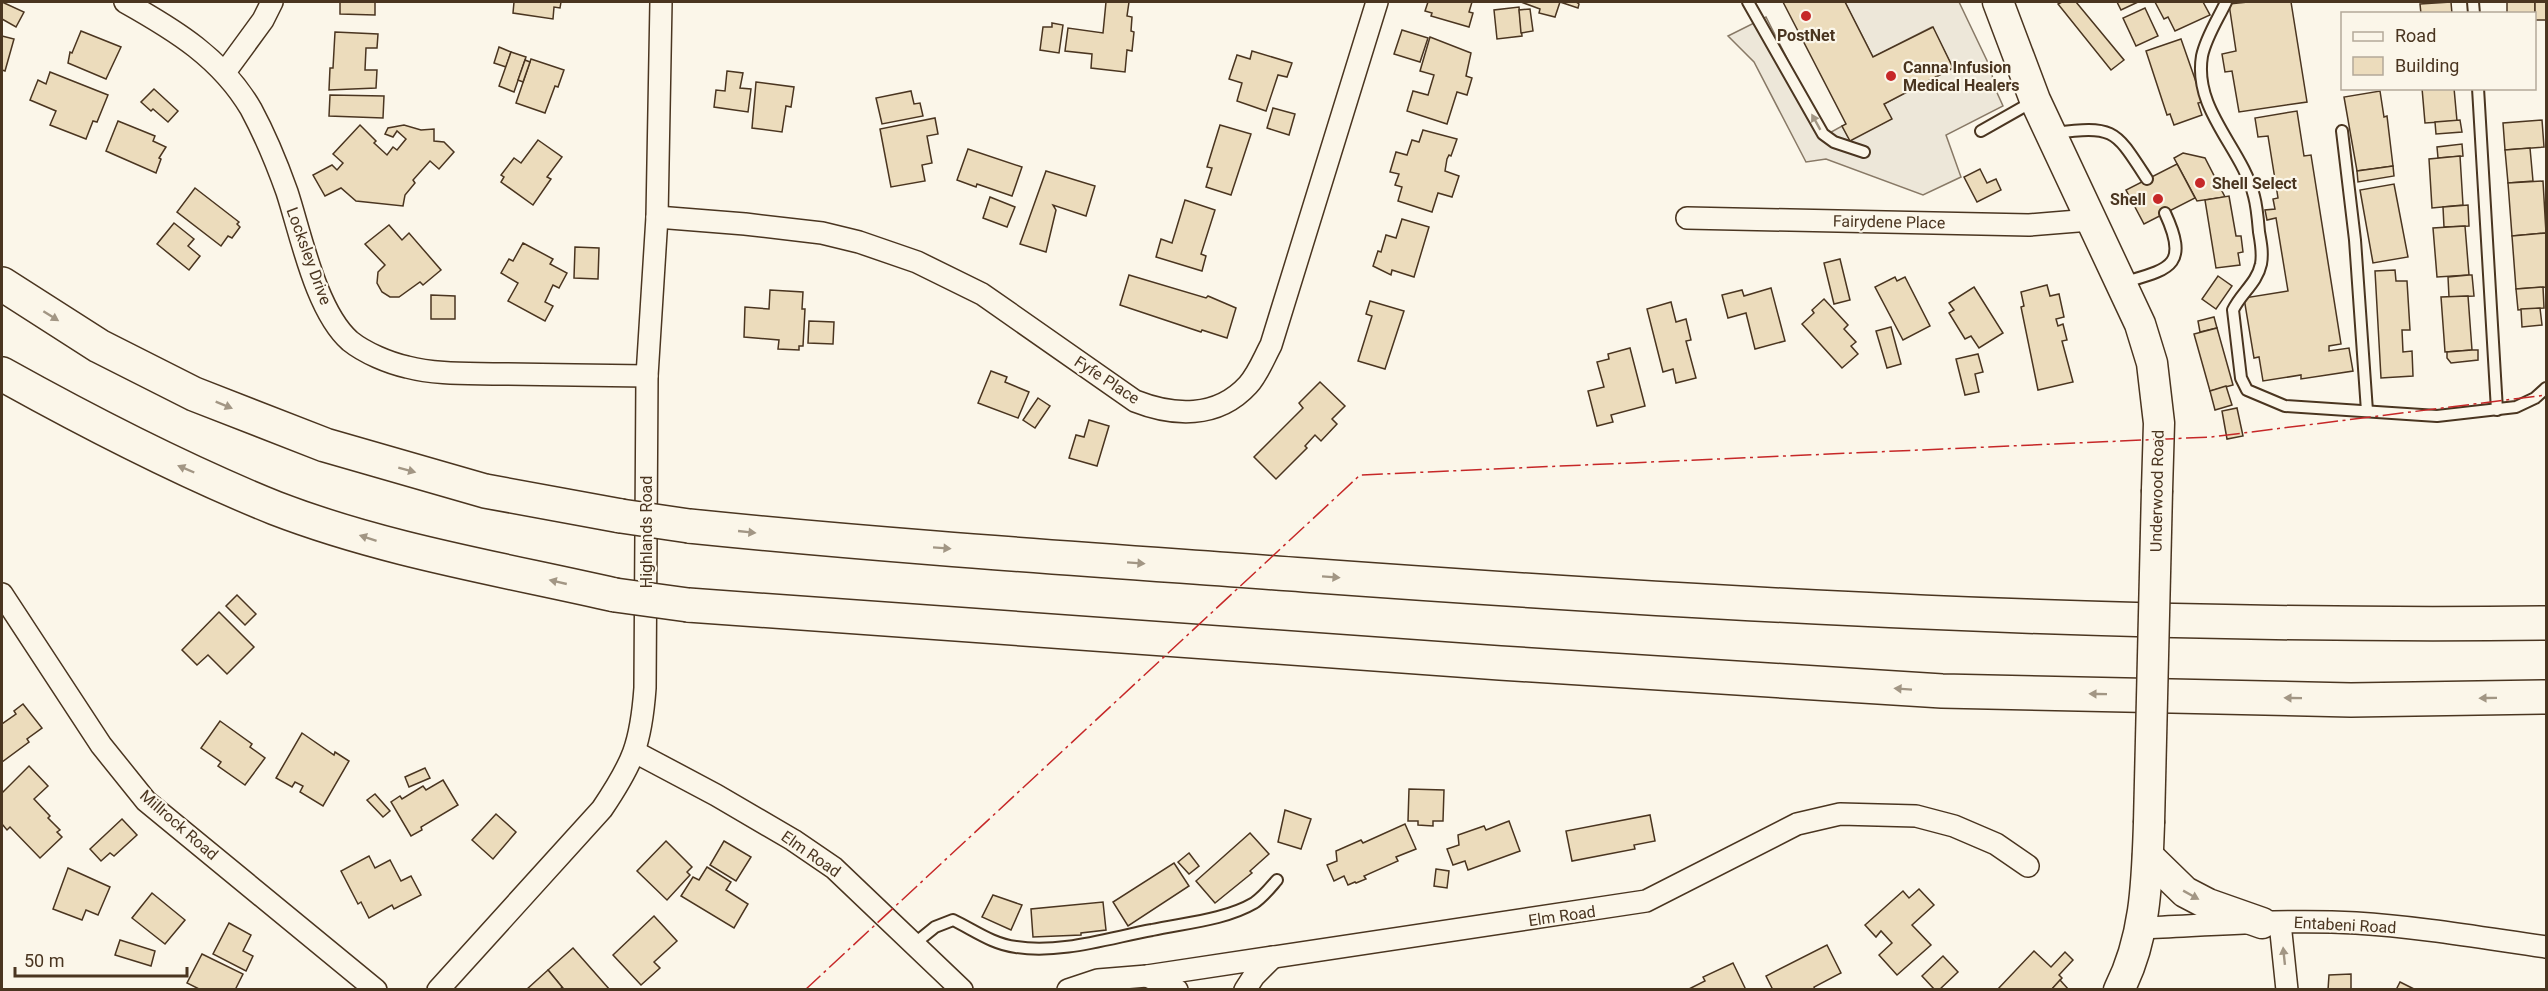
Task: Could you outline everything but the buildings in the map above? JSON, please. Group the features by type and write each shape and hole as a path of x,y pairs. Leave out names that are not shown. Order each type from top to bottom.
{"highway":[{"path":"2,284 99,346 194,394 325,445 485,491 689,526 817,539 1504,590 1936,614 2399,625 2547,623"},
{"path":"2,374 161,458 276,508 382,543 615,595 688,605 1488,662 1942,691 2351,700 2547,697"}],"main road":[{"name":"Underwood Road","path":"1999,7 2035,100 2140,324 2152,363 2159,423 2148,856 2142,928 2130,969 2119,990"},
{"path":"2148,856 2185,892 2208,904 2271,923"}],"street":[{"name":"Locksley Drive","path":"125,2 174,29 199,47 225,72 250,108 270,148 318,289 334,321 350,341 375,355 406,367 441,372 647,376"},
{"path":"225,72 263,20 272,2"},
{"name":"Highlands Road","path":"438,990 602,809 623,779 635,752 642,726 645,688 647,376 657,217 661,2"},
{"name":"Fyfe Place","path":"657,217 800,231 859,242 917,262 982,294 1135,401 1158,410 1198,412 1218,406 1233,398 1248,385 1271,345 1377,2"},
{"name":"Fairydene Place","path":"1687,218 2029,225 2090,220"},
{"name":"Millrock Road","path":"2,594 101,745 146,801 376,990"},
{"name":"Elm Road","path":"635,752 716,795 834,868 962,990"},
{"name":"Elm Road","path":"1068,990 1098,980 1147,976 1646,902 1797,824 1840,814 1916,816 1954,826 1996,844 2028,866"},
{"path":"2271,923 2287,990"},
{"name":"Entabeni Road","path":"2142,928 2271,923 2355,923 2547,947"},
{"path":"1245,990 1254,976 1273,957"},
{"path":"1147,976 1176,990"}],"lane":[{"path":"1748,2 1823,134 1834,142 1864,152"},
{"path":"2226,2 2205,44 2202,69 2207,98 2216,124 2247,177 2254,195 2262,253 2259,272 2253,284 2237,301 2233,310 2241,378 2247,390 2285,406 2437,416 2516,407 2535,398 2547,388"},
{"path":"2478,90 2497,410"},
{"path":"1981,131 2015,114 2035,100"},
{"path":"2051,134 2090,129 2115,135 2122,140 2147,180"},
{"path":"2342,131 2355,240 2367,411"},
{"path":"2122,283 2162,271 2170,265 2176,249 2176,236 2165,213"},
{"path":"914,944 935,927 953,920 992,942 1016,947 1039,949 1082,944 1235,911 1253,903 1276,880"}],"shaded area":[{"path":"1845,2 1959,2 1991,69 1994,86 2003,106 1946,135 1961,177 1923,195 1826,159 1806,162 1754,62 1728,36 1766,17 1826,135 1842,126 1850,140 1891,119 1884,104 1953,68 1932,27 1873,57"}],"power":[{"path":"805,990 1360,475 2211,437 2546,395"}],"place":[{"name":"PostNet","path":"1806,16"},
{"name":"Canna Infusion Medical Healers","path":"1891,76"},
{"name":"Shell Select","path":"2200,183"},
{"name":"Shell","path":"2158,199"}]}
